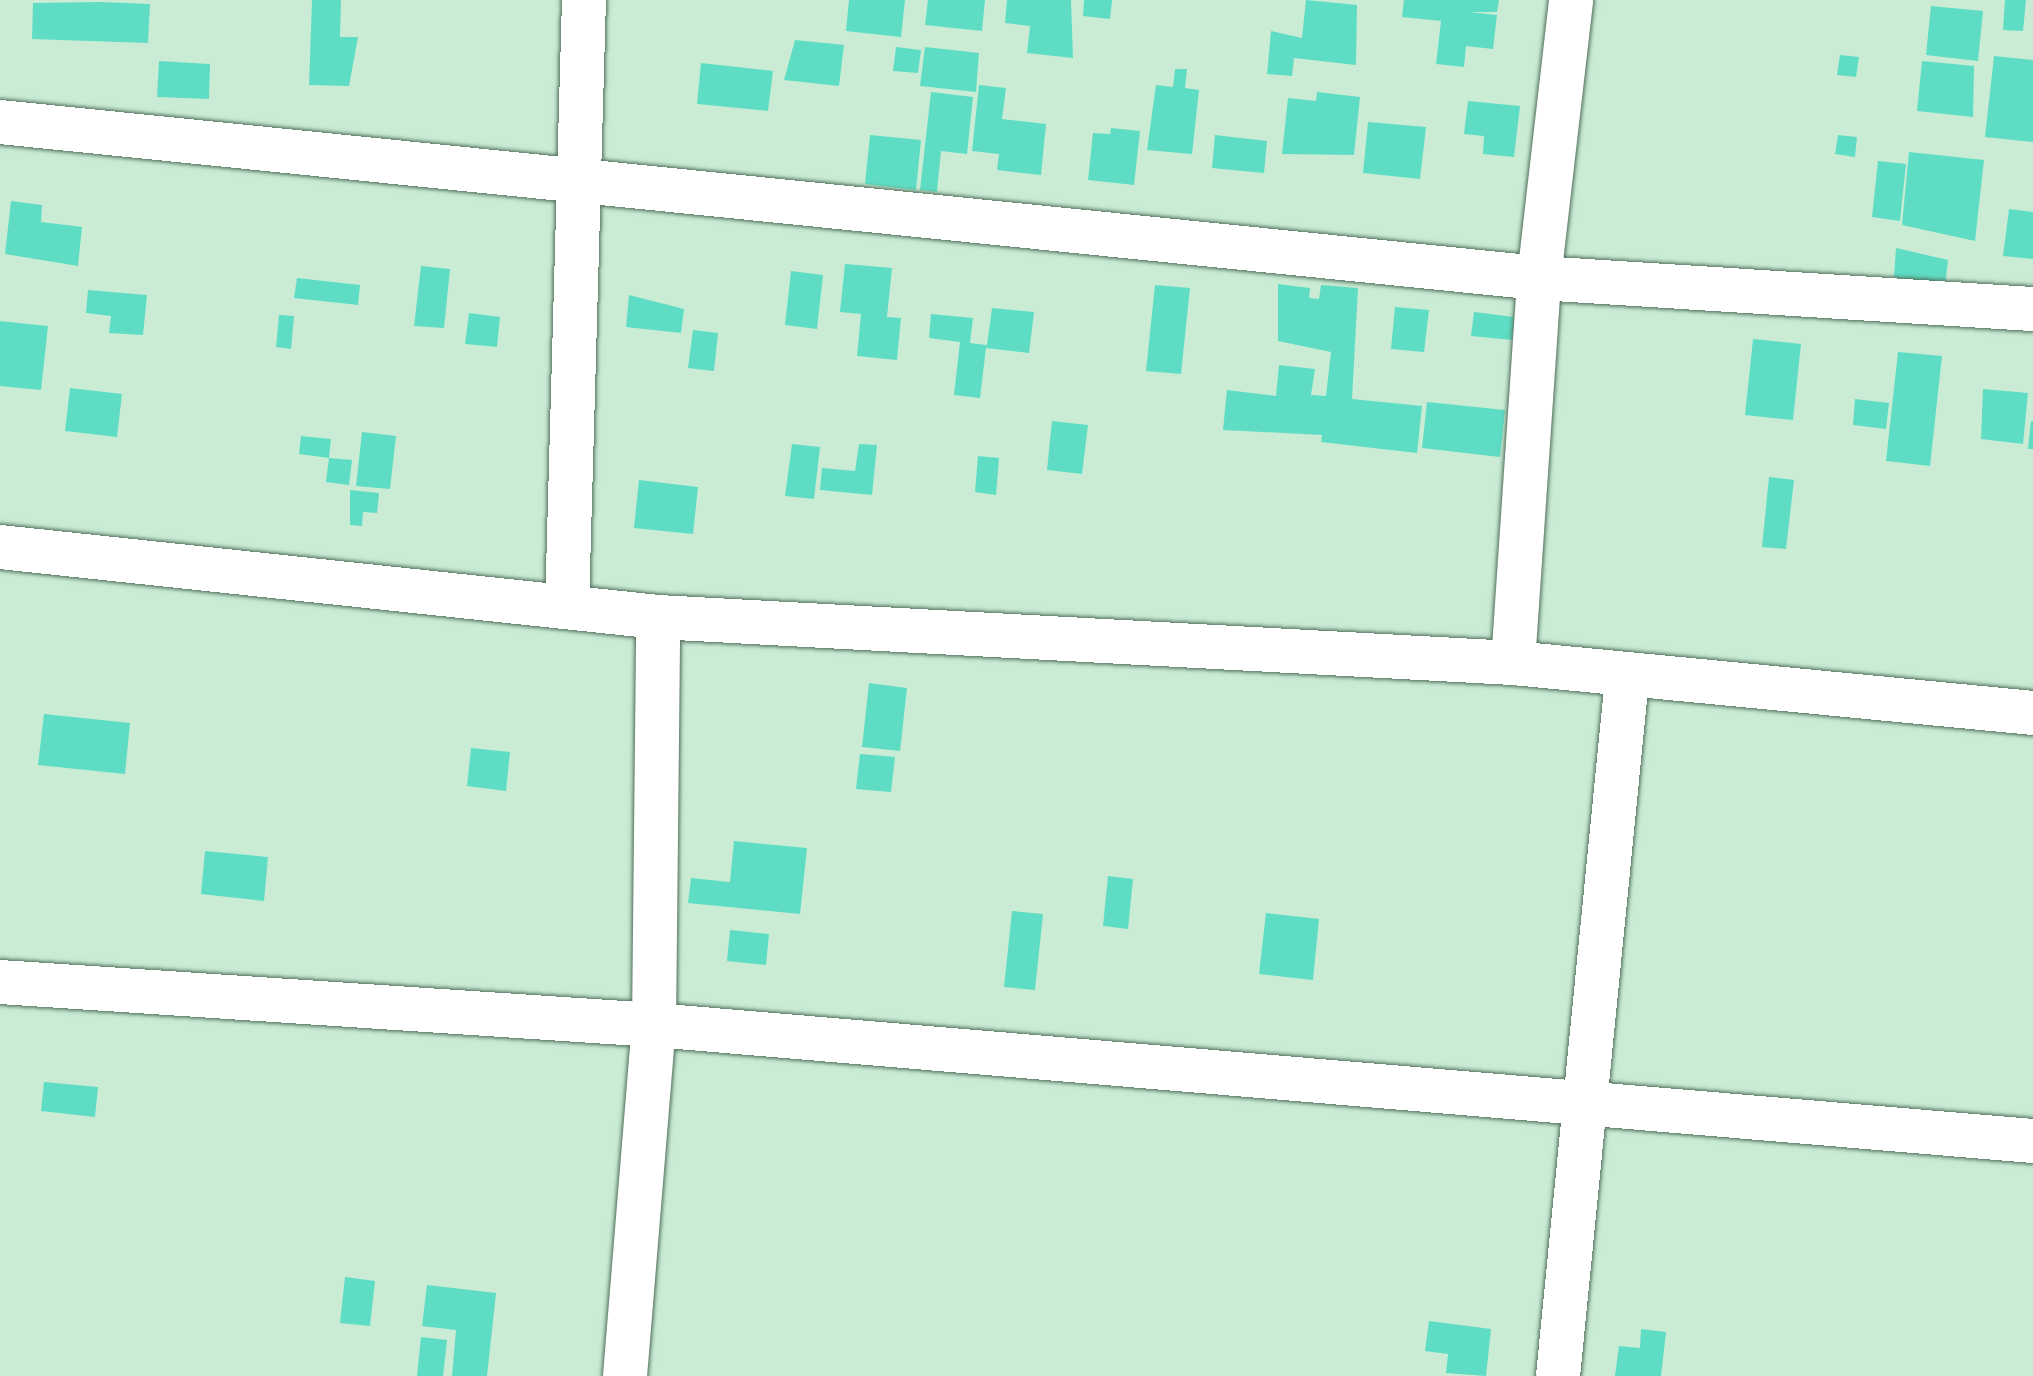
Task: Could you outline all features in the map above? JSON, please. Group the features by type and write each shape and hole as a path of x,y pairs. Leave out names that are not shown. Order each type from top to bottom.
{"street":[{"path":"567,607 584,0"},
{"path":"1513,663 1539,278 1571,0"},
{"path":"0,122 1539,278 2033,309"},
{"path":"0,547 658,617 1513,663 1627,679 2033,713"},
{"path":"625,1376 654,1025 658,617"},
{"path":"1558,1376 1581,1101 1627,679"},
{"path":"0,982 654,1025 2033,1141"}],"building":[{"path":"312,0 341,0 340,37 358,37 349,86 309,85"},
{"path":"849,0 905,0 901,37 846,31"},
{"path":"928,0 985,0 982,31 925,25"},
{"path":"1007,0 1071,0 1073,58 1027,53 1030,26 1005,23"},
{"path":"1084,0 1112,0 1110,19 1083,16"},
{"path":"1306,0 1357,5 1356,65 1294,58 1292,76 1267,74 1271,31 1302,38"},
{"path":"1404,0 1499,0 1497,12 1470,12 1497,15 1493,49 1466,46 1464,67 1436,64 1441,21 1402,17"},
{"path":"2005,0 2026,0 2023,31 2003,30"},
{"path":"33,3 150,4 148,43 32,39"},
{"path":"1931,6 1983,11 1978,61 1926,55"},
{"path":"795,40 844,45 839,86 784,80"},
{"path":"896,47 921,50 918,73 893,71"},
{"path":"925,47 979,53 976,92 920,86"},
{"path":"1840,55 1859,57 1856,77 1837,75"},
{"path":"1994,56 2033,60 2033,142 1985,137"},
{"path":"159,61 210,64 209,99 157,97"},
{"path":"1922,61 1974,66 1973,117 1917,111"},
{"path":"701,63 773,71 768,111 697,104"},
{"path":"1175,69 1187,69 1185,88 1199,90 1192,154 1147,150 1156,85 1173,87"},
{"path":"979,85 1006,88 1002,119 1046,124 1041,175 997,170 999,154 972,151"},
{"path":"931,92 973,97 967,154 941,151 937,192 920,190"},
{"path":"1317,92 1360,97 1354,155 1282,154 1288,98 1316,101"},
{"path":"1468,101 1520,106 1514,157 1483,154 1484,136 1464,134"},
{"path":"1368,122 1426,127 1420,179 1363,173"},
{"path":"1111,128 1140,131 1134,185 1088,180 1093,133 1110,134"},
{"path":"870,135 921,140 916,190 865,184"},
{"path":"1215,135 1267,141 1264,173 1212,168"},
{"path":"1838,135 1857,137 1855,157 1835,154"},
{"path":"1909,152 1984,160 1975,241 1902,225"},
{"path":"1878,161 1906,164 1900,221 1872,217"},
{"path":"11,201 42,205 41,222 82,227 78,266 5,254"},
{"path":"2009,209 2033,212 2033,259 2003,256"},
{"path":"1896,248 1948,260 1945,287 1894,277"},
{"path":"845,264 892,268 887,317 901,318 897,360 857,356 861,314 840,312"},
{"path":"421,266 450,269 444,328 414,326"},
{"path":"791,271 823,275 817,329 785,325"},
{"path":"297,278 360,285 358,305 294,298"},
{"path":"1278,284 1310,288 1309,298 1319,299 1321,285 1358,288 1352,399 1422,406 1417,453 1321,442 1322,435 1223,430 1227,390 1276,396 1279,365 1315,369 1311,395 1326,396 1331,352 1278,341"},
{"path":"1155,285 1190,288 1181,374 1146,371"},
{"path":"88,290 147,295 143,335 109,333 111,316 86,313"},
{"path":"629,295 684,309 681,333 626,327"},
{"path":"1395,307 1429,310 1424,352 1391,349"},
{"path":"992,308 1034,312 1029,353 986,348 980,398 954,395 960,342 929,338 931,314 973,318 970,343 987,345"},
{"path":"1474,312 1514,317 1512,340 1471,336"},
{"path":"469,313 500,317 497,347 465,344"},
{"path":"279,315 294,316 291,349 276,347"},
{"path":"0,321 48,326 41,390 0,386"},
{"path":"693,330 718,333 714,371 688,368"},
{"path":"1753,339 1801,344 1793,420 1745,415"},
{"path":"1898,352 1942,356 1930,466 1886,461"},
{"path":"70,388 122,394 117,437 65,431"},
{"path":"1983,389 2028,393 2023,444 1981,439"},
{"path":"1855,399 1889,403 1886,429 1853,425"},
{"path":"1427,402 1505,410 1500,457 1422,448"},
{"path":"1052,421 1088,425 1082,474 1047,470"},
{"path":"2031,421 2033,449 2028,449"},
{"path":"362,432 396,436 390,489 356,486"},
{"path":"301,436 331,439 329,458 299,454"},
{"path":"792,444 820,447 814,499 785,496"},
{"path":"859,444 877,445 872,495 820,490 822,468 855,471"},
{"path":"978,456 999,458 996,495 975,492"},
{"path":"329,458 352,460 349,485 326,482"},
{"path":"1769,477 1794,480 1786,549 1762,547"},
{"path":"639,480 698,487 693,534 634,528"},
{"path":"350,490 379,493 377,513 363,512 362,526 350,525"},
{"path":"869,683 907,688 900,751 862,747"},
{"path":"44,714 130,723 125,774 38,765"},
{"path":"471,748 510,752 506,791 467,786"},
{"path":"860,754 895,757 891,792 856,789"},
{"path":"734,841 807,848 800,914 688,903 691,878 730,882"},
{"path":"205,851 268,857 264,901 201,894"},
{"path":"1108,876 1133,879 1128,929 1103,926"},
{"path":"1012,911 1043,914 1035,990 1004,987"},
{"path":"1266,913 1319,919 1313,980 1259,974"},
{"path":"730,930 769,934 766,965 727,961"},
{"path":"44,1082 98,1087 95,1117 41,1111"},
{"path":"345,1277 375,1281 370,1326 340,1323"},
{"path":"427,1285 496,1293 487,1376 452,1376 456,1330 422,1326"},
{"path":"1429,1321 1491,1329 1486,1376 1446,1373 1448,1354 1425,1351"},
{"path":"1641,1329 1666,1332 1661,1376 1615,1376 1619,1346 1640,1348"},
{"path":"421,1337 447,1340 443,1376 417,1376"}]}
